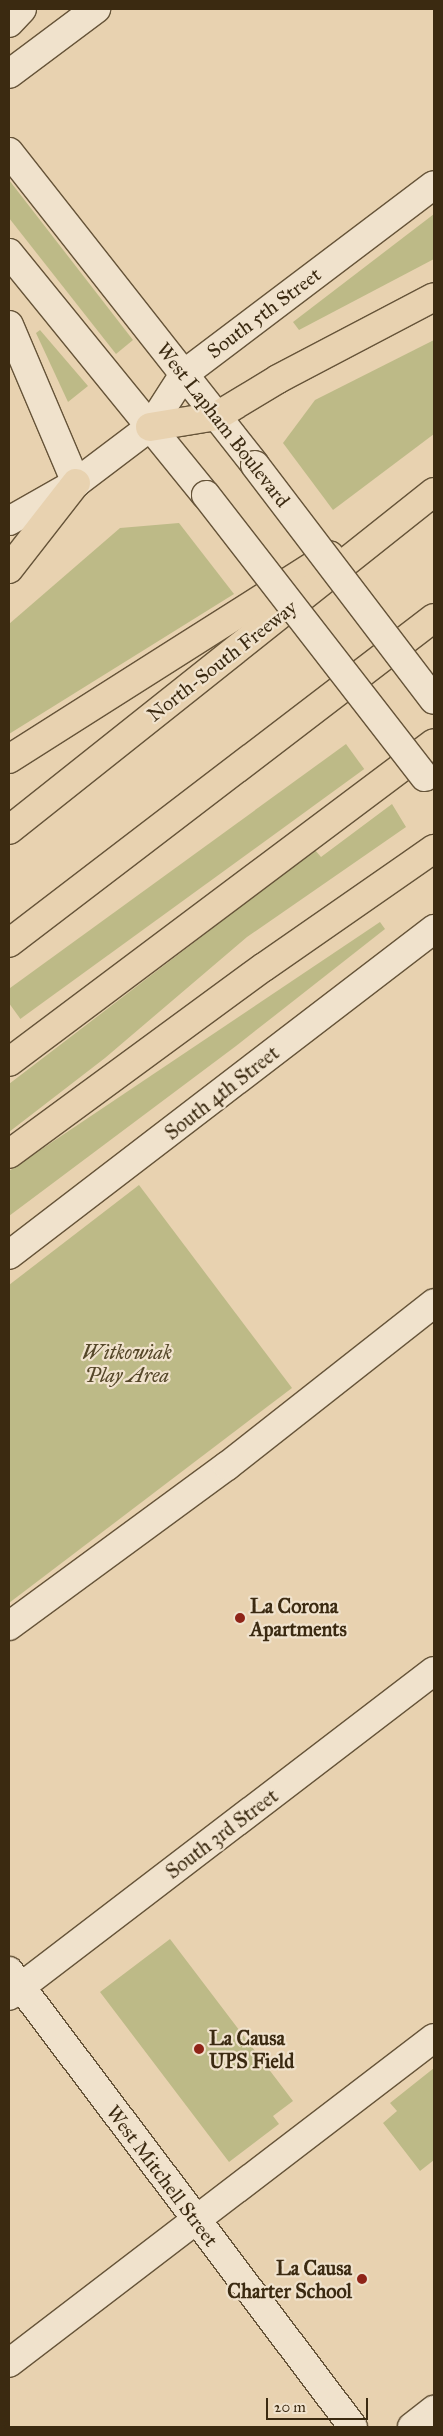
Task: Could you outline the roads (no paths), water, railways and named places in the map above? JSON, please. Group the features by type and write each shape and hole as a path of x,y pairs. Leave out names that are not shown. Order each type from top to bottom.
{"highway":[{"path":"150,427 216,416 278,378 434,297"},
{"path":"9,569 76,483"},
{"path":"9,760 434,490"},
{"name":"North-South Freeway","path":"9,830 434,490"},
{"path":"9,943 434,618"},
{"path":"9,1062 434,743"},
{"path":"9,1154 264,967 434,849"}],"street":[{"path":"9,23 22,9"},
{"path":"9,74 96,9"},
{"name":"West Lapham Boulevard","path":"9,152 255,465 434,700"},
{"name":"South 5th Street","path":"9,521 76,483 150,427 184,374 434,185"},
{"path":"9,253 206,495 430,783"},
{"path":"9,325 76,483"},
{"name":"South 4th Street","path":"9,1256 434,930"},
{"path":"9,1626 234,1460 434,1303"},
{"name":"South 3rd Street","path":"13,1985 434,1671"},
{"name":"West Mitchell Street","path":"13,1985 353,2427"},
{"path":"9,2363 434,2038"},
{"path":"412,2427 434,2410"}],"place":[{"name":"La Corona Apartments","path":"240,1618"},
{"name":"La Causa UPS Field","path":"199,2049"},
{"name":"La Causa Charter School","path":"362,2279"}],"park label":[{"name":"Witkowiak Play Area","path":"127,1364"}]}
